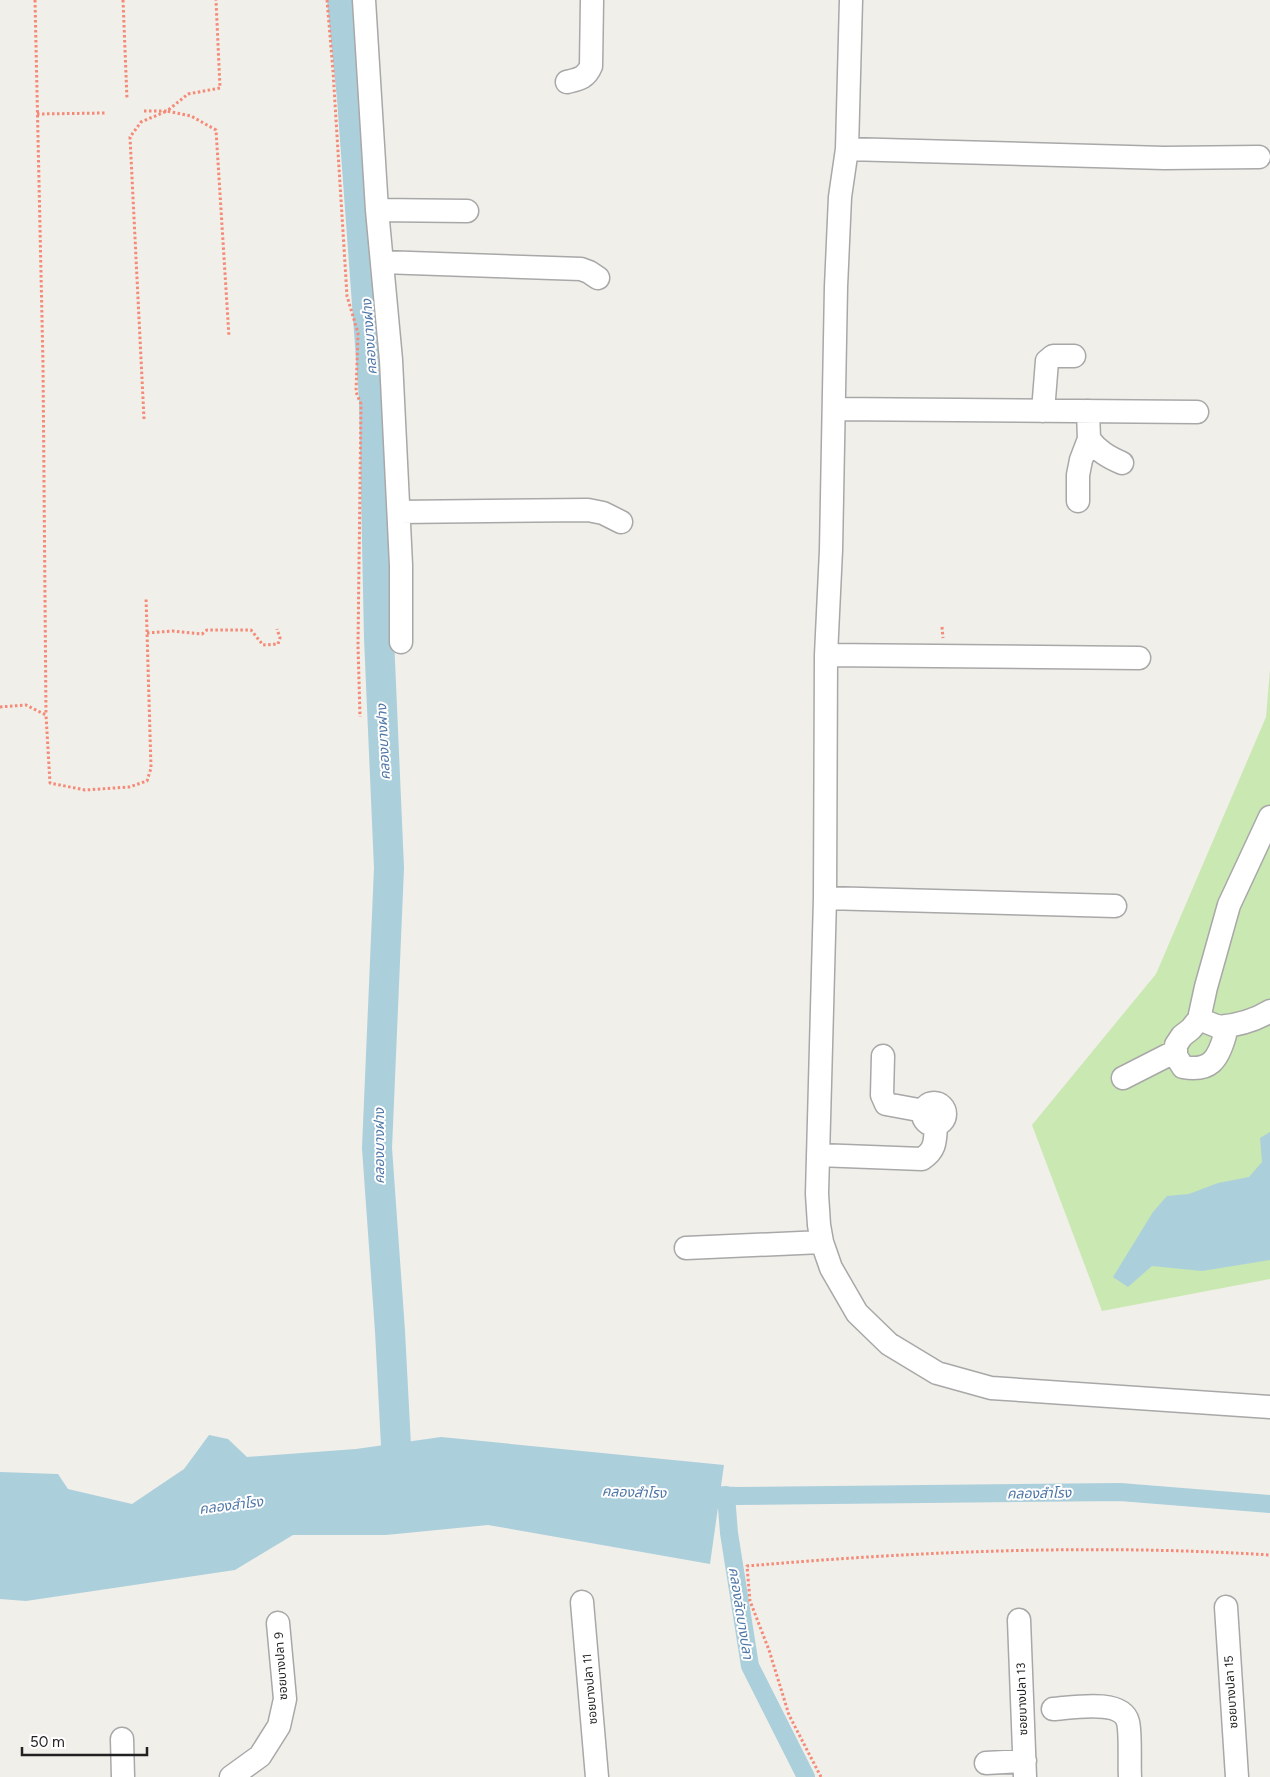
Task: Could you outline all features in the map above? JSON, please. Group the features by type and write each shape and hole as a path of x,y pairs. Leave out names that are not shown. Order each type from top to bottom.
{"street":[{"path":"364,0 377,210 391,360 401,565 401,642"},
{"path":"567,82 583,78 591,66 592,0"},
{"path":"851,0 847,148 839,206 831,550 826,655 825,898 817,1194 822,1242 831,1268 857,1313 889,1344 937,1374 991,1388 1270,1407"},
{"path":"847,148 1164,158 1259,157"},
{"path":"377,210 467,211"},
{"path":"382,262 581,269 598,278"},
{"path":"1043,411 1047,361 1053,356 1074,356"},
{"path":"834,409 1197,412"},
{"path":"1078,501 1078,475 1081,460 1089,439 1088,411"},
{"path":"1089,439 1108,457 1122,463"},
{"path":"399,512 588,510 603,513 621,522"},
{"path":"826,655 1139,658"},
{"path":"1270,816 1230,905 1206,987 1209,1023 1225,1035 1221,1049 1210,1064 1197,1069 1183,1067 1176,1056 1176,1045 1182,1036 1191,1029 1209,1023 1236,1025 1257,1019 1270,1011"},
{"path":"825,898 1115,906"},
{"path":"1123,1078 1176,1051"},
{"path":"818,1155 922,1159 931,1153 934,1145 930,1118 886,1104 882,1094 883,1056"},
{"path":"686,1248 822,1242"},
{"name":"ซอยบางปลา 11","path":"582,1602 597,1777"},
{"name":"ซอยบางปลา 15","path":"1226,1607 1237,1777"},
{"name":"ซอยบางปลา 13","path":"1019,1620 1025,1769"},
{"name":"ซอยบางปลา 9","path":"231,1777 260,1756 279,1726 284,1699 278,1623"},
{"path":"1052,1709 1100,1706 1116,1709 1124,1714 1128,1722 1130,1777"},
{"path":"123,1777 130,1744 137,1777"},
{"path":"986,1763 1025,1769"}],"path":[{"path":"34,0 43,364 46,715 50,783 85,790 129,787 147,781 151,768 146,598"},
{"path":"123,0 127,100"},
{"path":"144,419 130,137 141,122 167,111 188,94 220,88 216,0"},
{"path":"326,0 333,71 347,296 358,333 356,392 360,404 358,645 360,717"},
{"path":"144,111 167,111 191,116 216,130 229,337"},
{"path":"37,114 105,113"},
{"path":"147,632 173,631 202,634 207,630 251,630 263,644 278,644 280,638 277,629"},
{"path":"0,707 26,705 46,715"},
{"path":"821,1777 788,1715 769,1650 750,1601 746,1566 875,1556 1004,1551 1189,1550 1270,1555"}],"green space":[{"path":"1270,670 1270,1279 1102,1311 1032,1125 1156,974 1266,717"}],"water":[{"path":"1270,1132 1270,1260 1202,1271 1152,1266 1128,1287 1113,1277 1153,1212 1167,1196 1189,1194 1218,1183 1249,1177 1262,1162 1260,1138"},
{"path":"209,1435 228,1439 247,1457 356,1449 441,1437 724,1465 710,1564 488,1525 386,1535 293,1535 235,1570 26,1601 0,1599 0,1472 58,1474 68,1489 132,1504 184,1469"}],"waterway":[{"name":"คลองบางฝาง","path":"342,0 352,99 374,400 379,638 389,868 377,1148 390,1331 398,1484"},
{"name":"คลองสำโรง","path":"696,1494 737,1496 1120,1492 1270,1504"},
{"name":"คลองลัดบางปลา","path":"726,1495 729,1533 750,1666 806,1777"}]}
